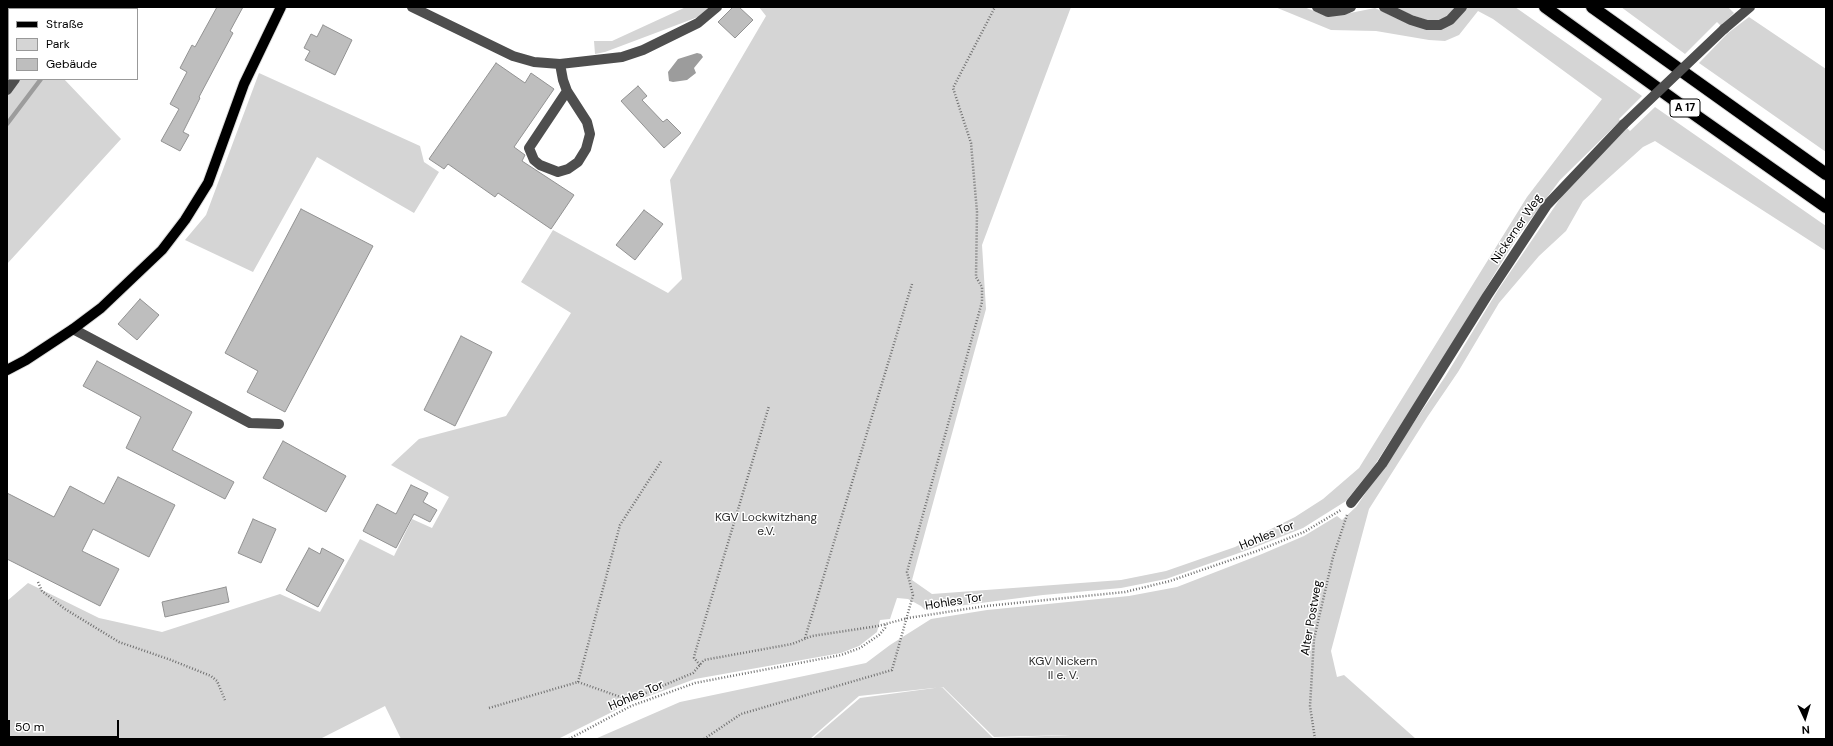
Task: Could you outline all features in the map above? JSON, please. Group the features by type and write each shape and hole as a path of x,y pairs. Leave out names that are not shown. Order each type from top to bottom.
{"highway":[{"name":"A 17","path":"1546,7 1681,105 1826,207"},
{"name":"A 17","path":"1592,7 1826,174"}],"main road":[{"path":"7,370 26,360 73,330 101,308 162,250 186,220 208,183 244,84 281,7"}],"street":[{"path":"412,7 513,56 534,62 560,64 622,56 642,50 698,23 717,7"},
{"path":"1317,7 1328,12 1344,10 1352,7"},
{"path":"1384,7 1411,20 1427,25 1440,25 1450,20 1462,7"},
{"name":"Nickerner Weg","path":"1351,503 1382,464 1487,296 1547,205 1624,124 1750,7"},
{"path":"560,64 562,80 567,91 587,122 590,134 586,149 578,162 568,169 558,172 540,165 534,160 529,148 567,91"},
{"path":"7,90 15,80"},
{"path":"73,330 250,423 279,424"}],"path":[{"path":"704,739 741,714 892,670 908,618 913,595 907,572 982,302 982,287 976,277 977,212 972,143 953,88 996,7"},
{"path":"805,639 912,284"},
{"path":"700,665 694,658 695,653 769,406"},
{"path":"578,682 620,525 662,460"},
{"name":"Hohles Tor","path":"569,739 632,706 695,683 841,655 860,648 879,635 885,624 908,618 986,606 1125,592 1170,582 1257,551 1304,532 1351,503"},
{"name":"Alter Postweg","path":"1314,739 1310,706 1314,638 1332,557 1351,503"},
{"path":"38,582 42,591 65,609 119,642 211,676 217,681 225,700"},
{"path":"489,708 578,682 630,700 693,673 704,660 792,644 829,632 885,624"},
{"path":"630,700 632,706"}],"green space":[{"path":"7,7 116,7 8,8 8,80 65,80 121,139 7,264"},
{"path":"686,7 709,7 698,17 605,52 595,54 594,41 612,41"},
{"name":"KGV Lockwitzhang e.V.","path":"759,7 1071,7 982,245 986,309 912,580 932,594 1121,580 1166,571 1235,547 1295,517 1323,499 1359,468 1527,197 1602,99 1493,19 1478,11 1459,35 1445,41 1429,40 1376,31 1331,30 1275,7 1304,7 1326,16 1340,15 1375,8 1407,23 1426,27 1466,7 1515,7 1642,96 1619,119 1620,121 1560,180 1516,239 1434,373 1374,466 1346,501 1303,528 1253,548 1166,579 1121,588 1043,595 925,610 908,599 897,598 890,619 880,620 877,632 859,646 841,653 695,679 630,703 558,739 401,739 385,706 320,739 7,739 7,601 28,583 99,618 162,632 280,594 320,612 360,539 394,556 412,519 432,528 449,497 391,465 419,439 506,416 571,313 521,282 553,230 668,293 682,279 670,180 766,16"},
{"path":"1390,7 1457,7 1442,21 1429,21"},
{"path":"1621,7 1728,7 1734,13 1721,26 1717,22 1685,54"},
{"path":"1749,17 1826,69 1826,152 1699,63 1728,33"},
{"path":"259,73 420,146 424,162 439,172 414,213 317,157 253,272 185,240 206,215"},
{"name":"KGV Nickern II e. V.","path":"1655,107 1826,226 1826,251 1655,141 1643,147 1583,201 1566,231 1539,256 1499,303 1458,372 1369,509 1331,651 1337,677 1344,675 1416,739 812,739 860,698 938,688 859,696 810,739 595,739 680,702 866,663 890,645 931,619 987,610 1129,596 1177,587 1304,536 1337,516 1342,520 1356,507 1445,377 1498,290 1568,187 1627,128 1630,131","holes":["942,687 994,737 1071,735 993,738"]}],"shaded area":[{"path":"697,53 701,54 703,57 694,68 696,73 687,80 673,82 669,81 668,72 678,59"}],"building":[{"path":"217,7 243,7 230,31 233,33 199,97 200,98 183,132 189,135 180,151 161,141 179,109 170,104 187,72 180,68 192,45 195,47"},
{"path":"733,7 739,7 753,20 735,38 718,22"},
{"path":"323,25 352,40 335,75 305,60 310,51 304,48 311,34 317,37"},
{"path":"496,63 525,83 531,73 554,89 514,147 525,155 522,161 574,195 551,229 498,193 495,197 448,164 444,169 429,159"},
{"path":"638,86 647,96 642,100 663,122 667,119 681,133 664,148 621,101"},
{"path":"301,209 373,246 285,412 247,392 258,371 225,353"},
{"path":"644,210 663,224 635,260 616,245"},
{"path":"140,299 159,315 137,340 118,324"},
{"path":"461,336 492,352 455,426 424,410"},
{"path":"97,361 192,412 172,450 234,482 225,499 126,448 141,417 83,386"},
{"path":"283,441 346,476 326,512 263,478"},
{"path":"118,477 175,505 149,557 93,529 82,551 119,569 100,606 7,559 7,493 54,517 70,486 104,504"},
{"path":"411,485 428,493 423,502 437,510 430,522 414,514 396,548 363,531 377,504 396,514"},
{"path":"253,519 276,529 261,563 238,553"},
{"path":"309,548 320,554 322,548 344,560 318,607 286,590"},
{"path":"226,587 229,602 165,617 162,602"}],"waterway":[{"path":"7,124 40,80"}]}
